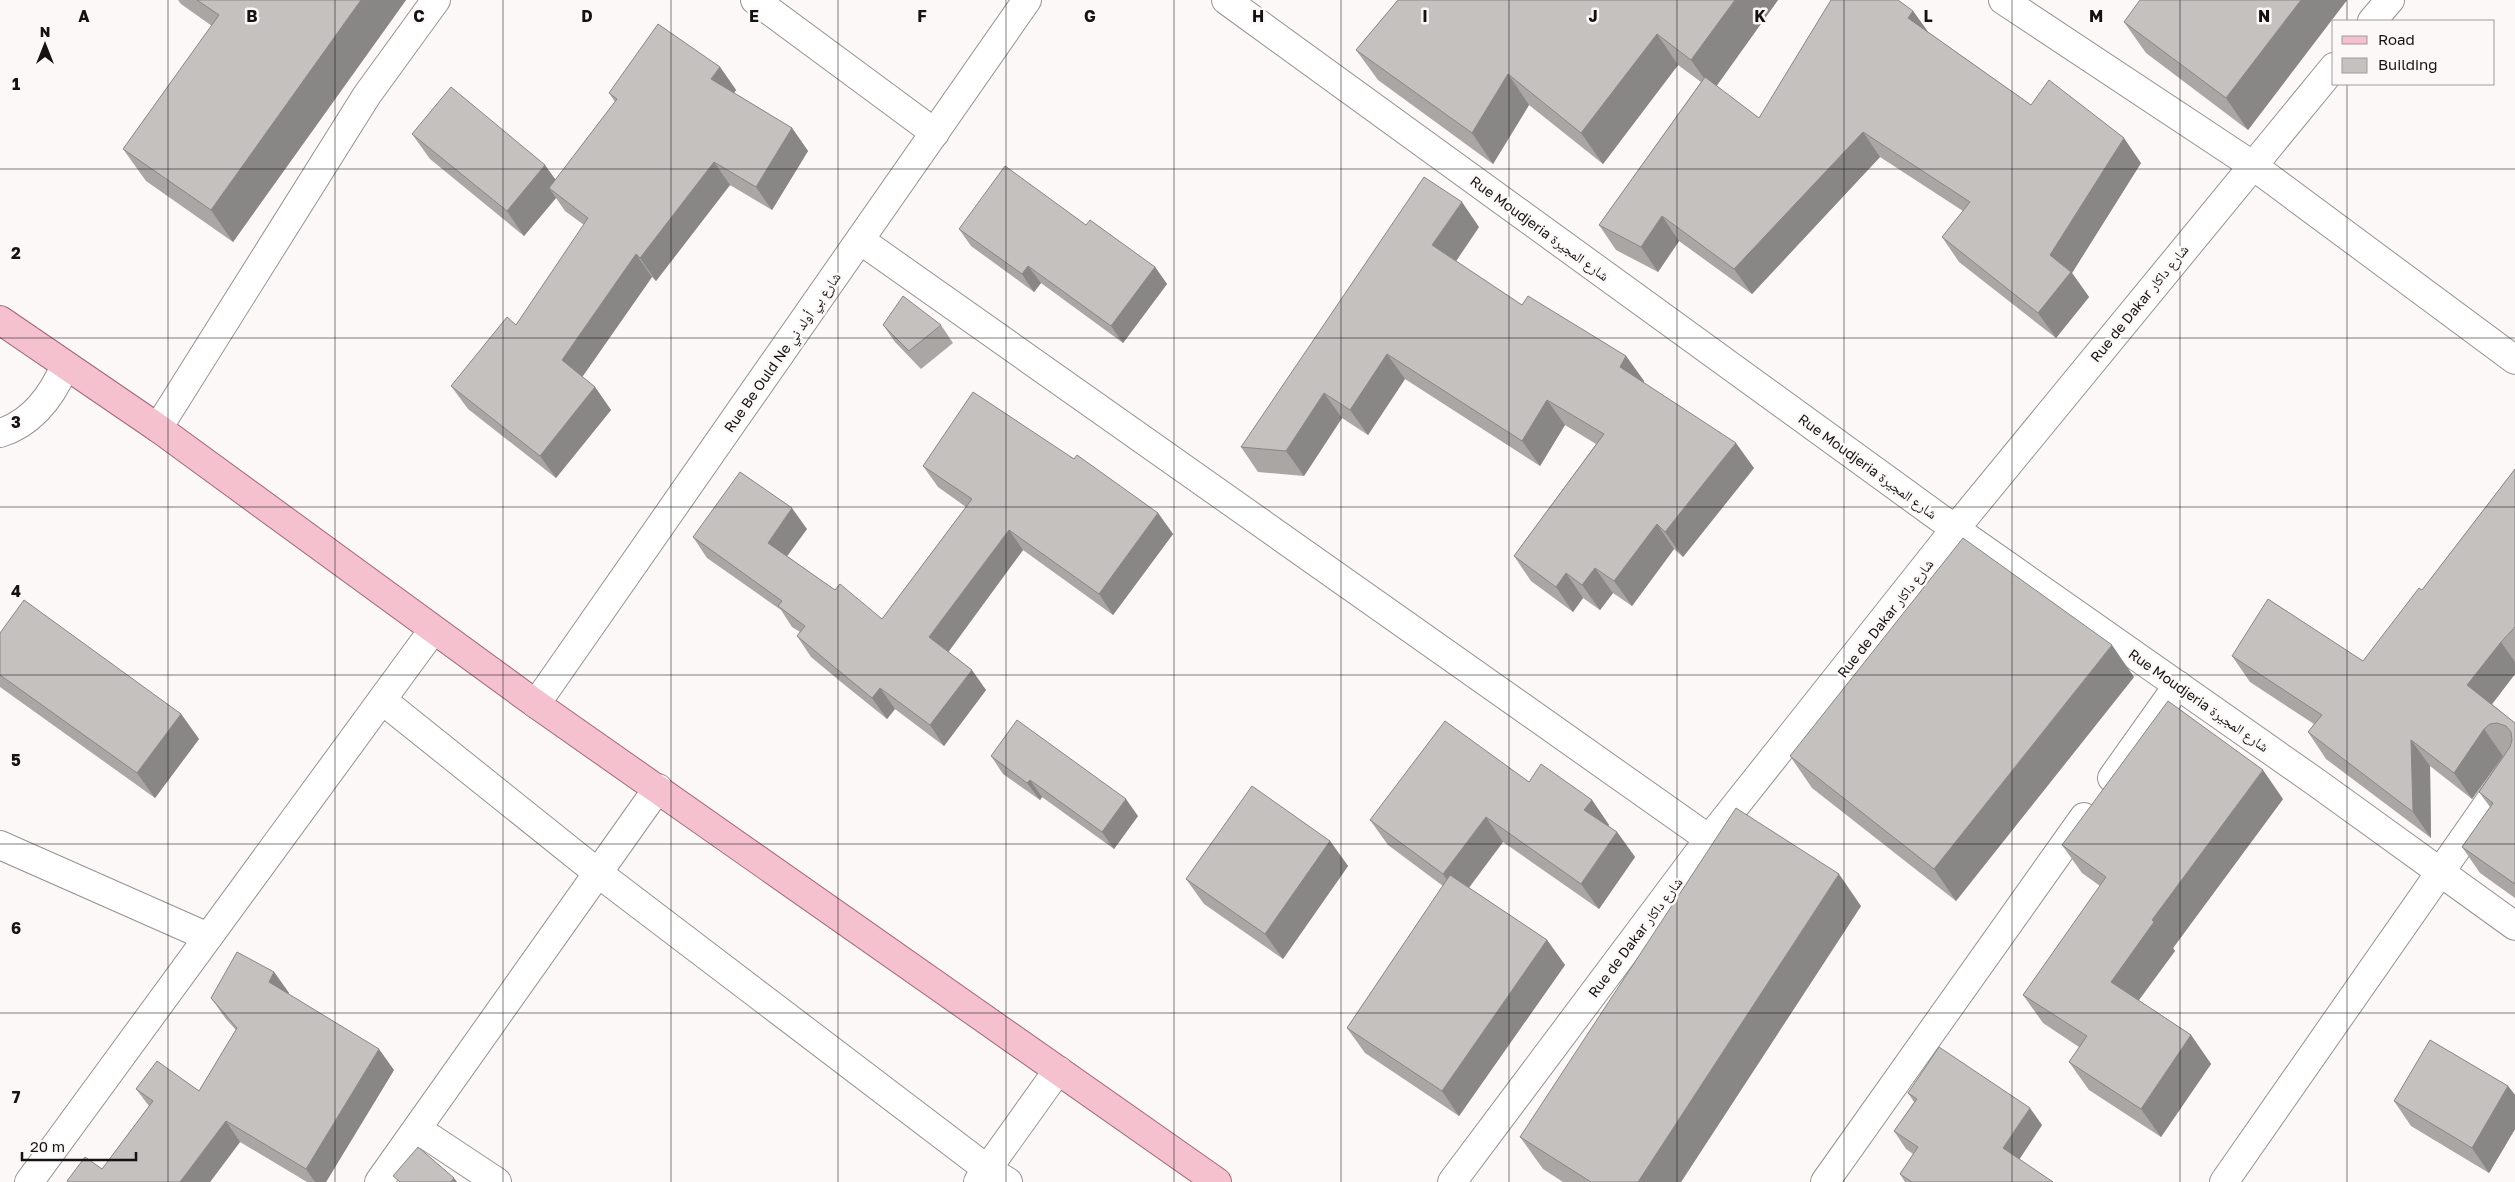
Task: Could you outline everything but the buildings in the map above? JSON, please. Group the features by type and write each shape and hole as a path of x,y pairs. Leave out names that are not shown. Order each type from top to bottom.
{"main road":[{"path":"0,320 158,428 536,704 1217,1182"}],"street":[{"path":"158,428 367,95 436,0"},
{"path":"755,0 935,133"},
{"name":"Rue Be Ould Ne شارع بي أولد ني","path":"536,704 1027,0"},
{"name":"Rue Moudjeria شارع المجيرة","path":"1226,0 1955,529 2178,685 2515,926"},
{"path":"2003,0 2252,165 2515,360"},
{"path":"2373,20 2390,0"},
{"name":"Rue de Dakar شارع داكار","path":"1452,1182 1709,839 1955,529 2332,69"},
{"path":"860,240 1709,839"},
{"path":"0,433 25,421 42,406 56,388 65,366"},
{"path":"30,1182 433,630"},
{"path":"1824,1182 2178,685"},
{"path":"382,700 598,874 991,1178 1058,1070"},
{"path":"2224,1182 2515,764"},
{"path":"379,1182 658,788"},
{"path":"0,845 208,937"},
{"path":"417,1129 497,1182"}]}
